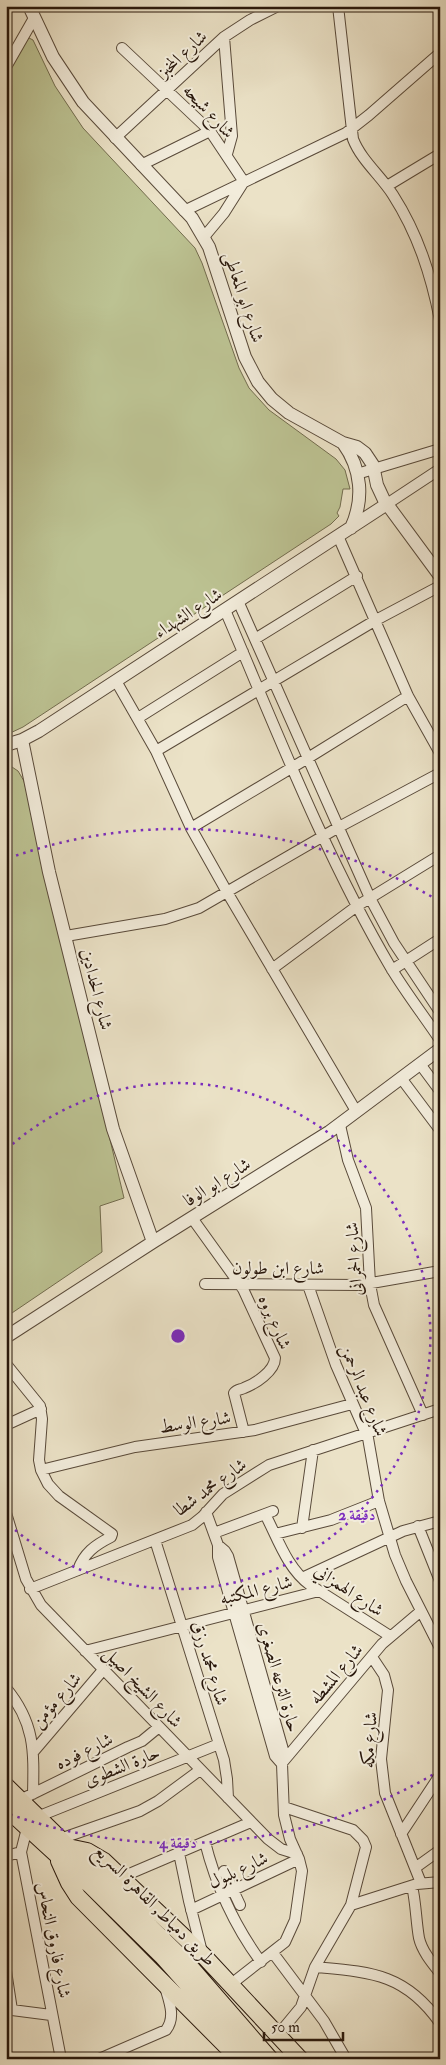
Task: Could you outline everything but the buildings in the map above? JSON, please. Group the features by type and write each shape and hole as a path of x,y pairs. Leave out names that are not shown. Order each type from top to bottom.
{"highway":[{"name":"طريق دمياط, القاهرة السريع","path":"6,1786 20,1800 32,1822 62,1847 186,1962 270,2059"},
{"name":"طريق دمياط, القاهرة السريع","path":"62,1847 175,1969 254,2059"},
{"path":"239,2059 78,1897 66,1878 62,1847 81,1848 93,1853 104,1861 203,1954 300,2059"}],"street":[{"name":"شارع المخبز","path":"115,138 224,37 250,20 278,6"},
{"path":"338,6 351,130 355,143 387,186 407,218 422,252 440,320"},
{"path":"6,67 32,12"},
{"name":"شارع ابو المعاطى","path":"32,12 51,52 71,85 90,111 184,210 204,236 245,357 258,382 282,408 343,443 357,447 365,453 373,469 379,490 387,504 440,576"},
{"path":"224,37 232,136 227,154"},
{"name":"شارع شيحه","path":"122,48 210,131 244,182"},
{"path":"184,210 351,130 440,53"},
{"path":"141,165 210,131"},
{"path":"387,186 440,154"},
{"path":"204,236 224,213 244,182"},
{"path":"343,443 352,458 357,474 359,502 350,528"},
{"path":"357,474 440,449"},
{"path":"387,504 440,469"},
{"name":"شارع الشهداء","path":"6,745 40,731 387,504"},
{"path":"338,536 408,696 440,753"},
{"path":"255,639 357,576"},
{"path":"156,751 376,620 440,586"},
{"path":"238,601 370,898 406,961 440,1012"},
{"path":"224,610 357,906 392,970 440,1040"},
{"path":"138,718 243,652"},
{"path":"116,681 156,751 191,828 226,892 356,1111"},
{"path":"191,828 408,696"},
{"name":"شارع الحدادين","path":"22,740 49,872 114,1129 153,1242"},
{"path":"66,936 165,919 199,908 339,827 440,773"},
{"path":"272,969 357,906 440,855"},
{"path":"392,970 440,939"},
{"name":"شارع ابو الوفا","path":"6,1337 340,1125 440,1049"},
{"path":"420,1064 440,1091"},
{"path":"401,1078 440,1130"},
{"name":"شارع الحمرانى","path":"340,1125 348,1160 366,1208 370,1284 376,1312 423,1415"},
{"name":"شارع بروه","path":"192,1218 239,1284 275,1361 272,1368 245,1388 235,1391 234,1395 244,1432"},
{"name":"شارع ابن طولون","path":"205,1284 370,1284 440,1271"},
{"name":"شارع عبد الرحمن","path":"308,1285 336,1365 366,1433 379,1501 402,1573 439,1646"},
{"path":"6,1364 37,1400 41,1409 39,1455 41,1470 48,1484 55,1492 112,1532 111,1537 100,1542 90,1551 78,1570"},
{"name":"شارع الوسط","path":"41,1470 142,1446 244,1432 352,1404"},
{"path":"6,1425 41,1409"},
{"name":"شارع محمد شطا","path":"30,1589 192,1525 223,1494 265,1467 440,1409"},
{"path":"302,1528 312,1450"},
{"path":"275,1534 341,1516 379,1501"},
{"name":"حارة الترعه الصغرى","path":"206,1512 218,1545 226,1553 238,1612 284,1753 282,1764 284,1806 288,1831 298,1856 302,1877 293,1928 285,1942 230,1985"},
{"name":"شارع الهمزاني","path":"214,1533 269,1512 275,1534 289,1562 302,1578 390,1636"},
{"name":"شارع الشيخ اصيل","path":"6,1513 10,1540 30,1589 45,1609 276,1847 298,1856"},
{"path":"302,1578 389,1537 418,1526 440,1521"},
{"path":"418,1526 440,1582"},
{"name":"شارع محمد رزق","path":"155,1540 219,1744 226,1772 228,1798"},
{"name":"شارع المكتبه","path":"85,1651 319,1591"},
{"name":"شارع المشطه","path":"282,1764 390,1636 421,1611"},
{"name":"شارع مكه","path":"372,1656 384,1675 388,1690 381,1773 387,1800 415,1868 419,1940 429,1959 440,1973"},
{"name":"شارع مؤمن","path":"34,1751 103,1670"},
{"path":"6,1688 18,1704 25,1718 34,1751 20,1800"},
{"name":"شارع فوده","path":"20,1800 128,1748 159,1727"},
{"name":"حارة الشطوى","path":"32,1822 219,1744"},
{"path":"62,1847 158,1801 200,1770"},
{"path":"400,1834 440,1774"},
{"path":"277,2036 295,2016 305,1998 315,1967 351,1905 366,1847 363,1840 353,1830 284,1806"},
{"name":"شارع فاروق النحاس","path":"32,1822 21,1852 61,2059"},
{"path":"122,1878 251,1822"},
{"path":"205,1842 222,1895 240,1930 261,1962"},
{"path":"415,1868 440,1850"},
{"path":"6,1856 21,1852"},
{"path":"179,1853 191,1910 203,1954"},
{"name":"شارع بلبول","path":"191,1910 298,1856"},
{"path":"224,1871 240,1905"},
{"path":"351,1905 417,1885 440,1882"},
{"path":"273,1953 324,2021 346,2059"},
{"path":"315,1967 363,1972 389,1978 414,1995 434,2014 440,2023"},
{"path":"6,1971 12,2010 51,2015"},
{"path":"98,2059 166,2030 172,2016 165,1984"},
{"path":"436,2059 440,2056"}],"green space":[{"path":"27,37 33,40 55,86 83,128 195,248 239,368 249,388 269,410 336,459 345,470 350,489 343,489 337,513 339,516 331,524 23,727 6,735 6,72"},
{"path":"6,763 18,771 24,781 124,1198 100,1206 102,1252 6,1317"}]}
